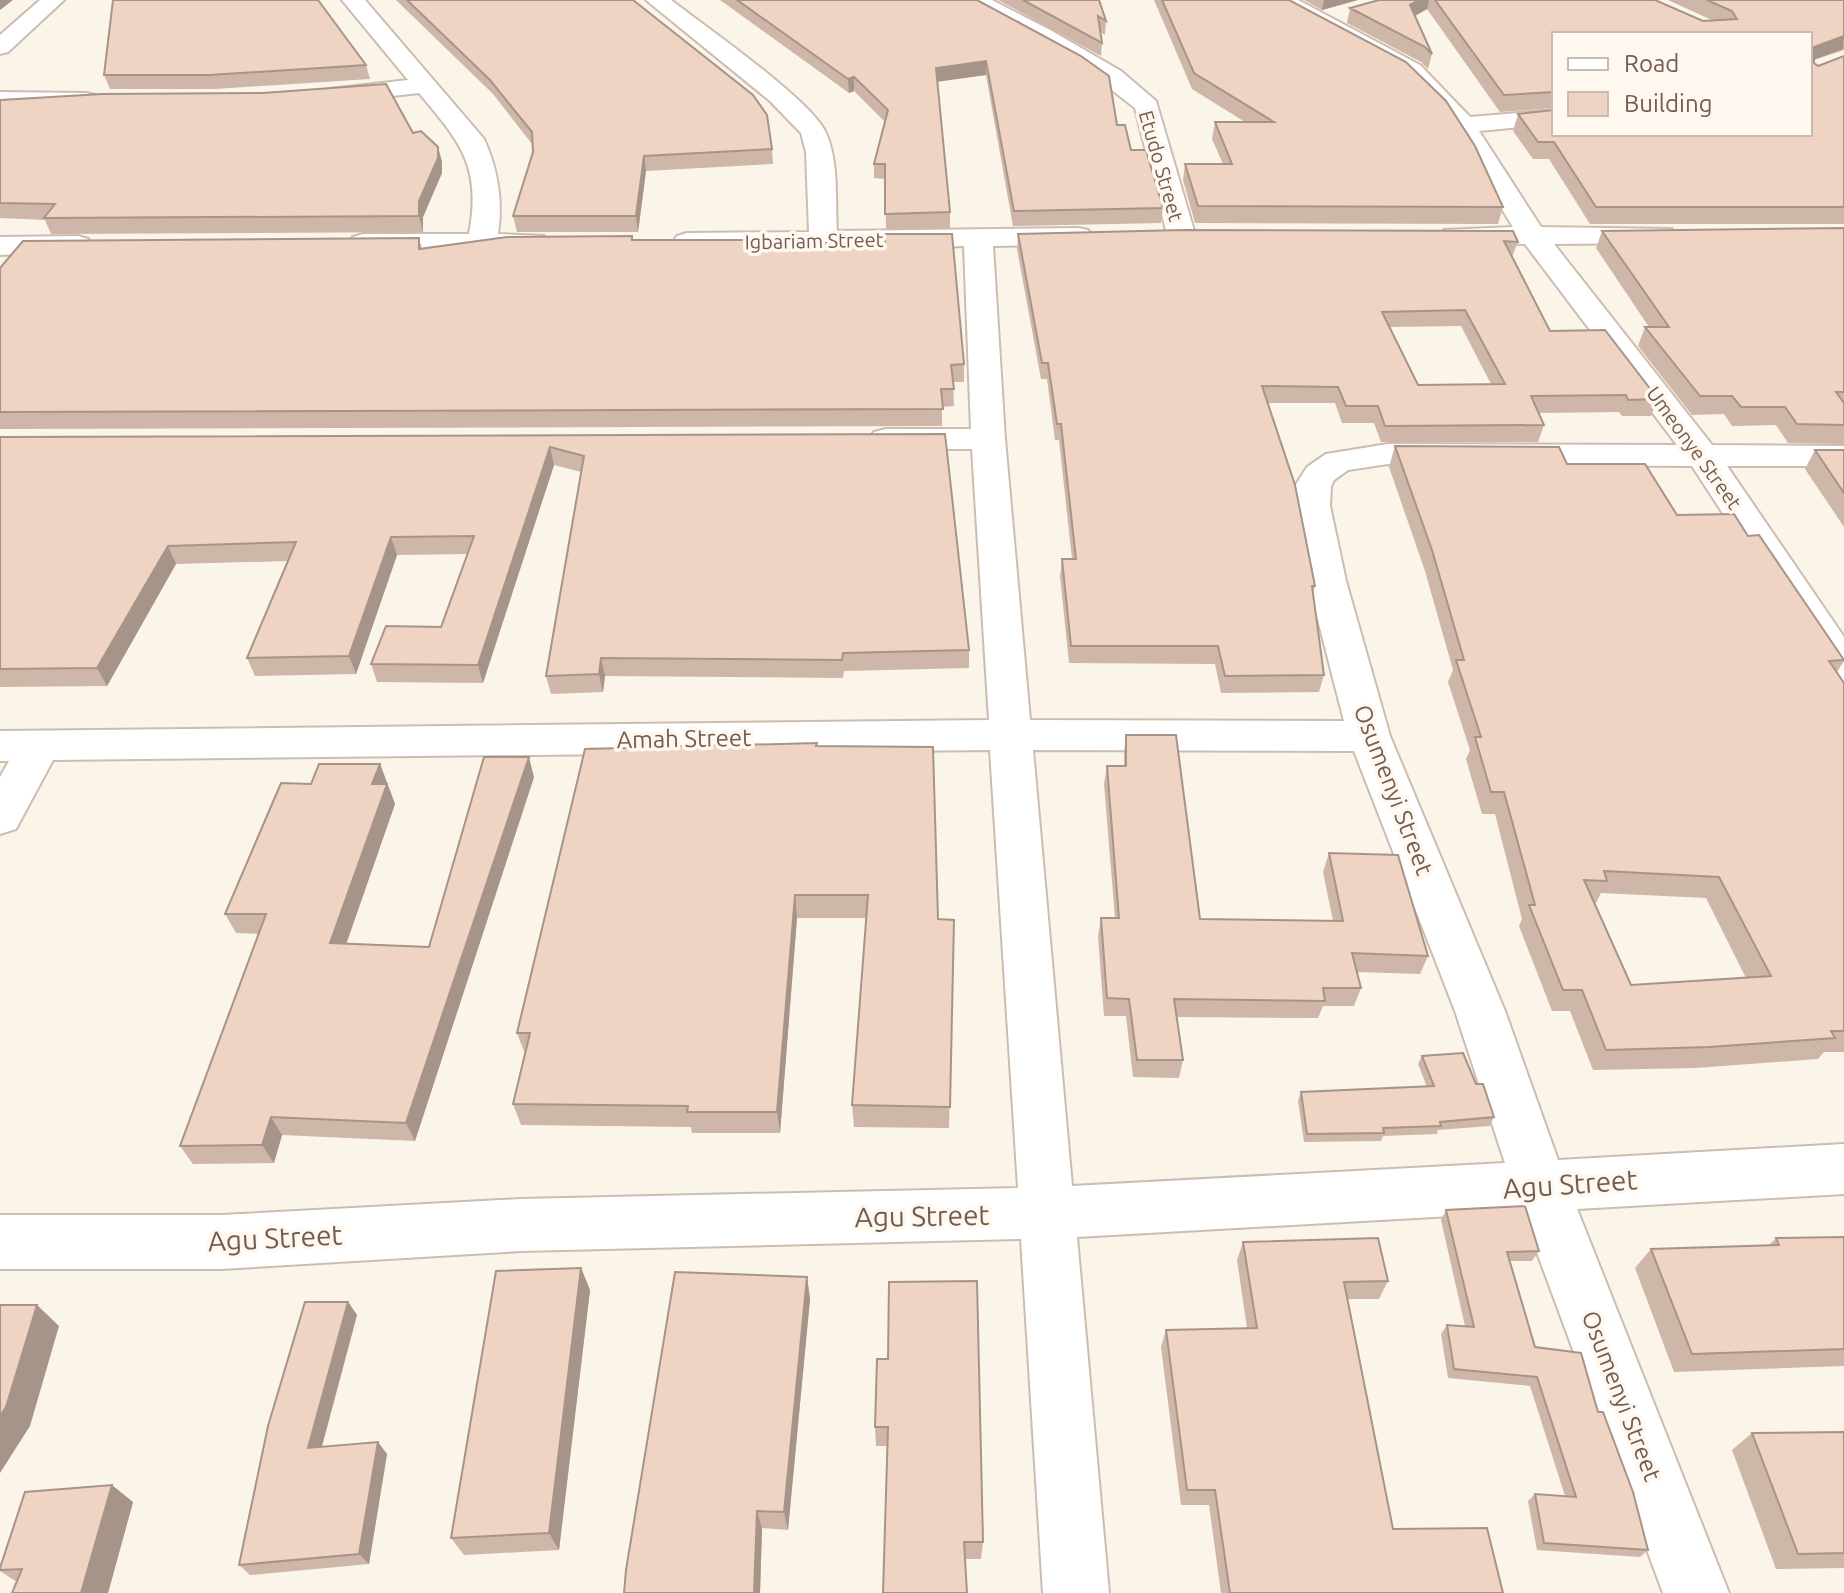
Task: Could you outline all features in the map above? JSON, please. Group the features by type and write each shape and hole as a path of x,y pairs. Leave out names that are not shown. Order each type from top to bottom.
{"street":[{"path":"0,47 53,0"},
{"path":"353,0 471,139 483,163 489,211 482,242"},
{"path":"657,0 779,96 813,131 819,152 824,242"},
{"name":"Etudo Street","path":"976,0 1104,71 1140,98 1147,106 1175,201 1181,234"},
{"name":"Umeonye Street","path":"1282,0 1412,70 1437,91 1464,125 1533,236 1703,456 1844,668"},
{"path":"1321,20 1349,12"},
{"path":"306,98 427,85"},
{"path":"0,99 115,100"},
{"path":"1464,125 1552,117"},
{"path":"1149,234 1211,234"},
{"name":"Igbariam Street","path":"653,242 824,242 1103,235"},
{"path":"1425,235 1688,235"},
{"path":"978,238 988,439 1076,1593"},
{"path":"342,243 560,242"},
{"path":"0,246 109,245"},
{"path":"860,439 988,439"},
{"name":"Osumenyi Street","path":"1696,1593 1540,1186 1480,1011 1369,736 1327,581 1312,506 1313,486 1319,474 1338,461 1388,454 1844,456"},
{"name":"Amah Street","path":"19,746 1011,735 1369,736"},
{"path":"0,817 19,746"},
{"name":"Agu Street","path":"0,1242 221,1242 521,1225 1047,1213 1844,1169"}],"building":[{"path":"113,0 318,0 366,65 209,75 104,75"},
{"path":"407,0 633,0 753,95 767,115 772,149 644,156 636,216 513,216 533,152 532,132 490,80"},
{"path":"737,0 977,0 1081,56 1109,76 1117,125 1125,125 1131,150 1146,150 1163,208 1014,211 986,61 936,68 950,212 885,214 885,164 874,164 888,110 854,77 848,79"},
{"path":"1023,0 1099,0 1106,21 1098,16 1102,43"},
{"path":"1162,0 1289,0 1406,62 1446,101 1475,146 1503,207 1198,206 1185,164 1232,164 1215,122 1274,122 1194,73"},
{"path":"1379,0 1419,0 1410,5 1432,54 1425,47 1350,8"},
{"path":"1435,0 1655,0 1703,21 1737,19 1732,11 1707,0 1844,0 1844,36 1814,47 1814,63 1818,66 1844,56 1844,207 1596,207 1554,142 1538,142 1518,114 1552,110 1552,136 1812,136 1812,32 1552,32 1552,92 1504,95"},
{"path":"386,84 413,133 421,131 438,147 438,158 419,201 419,216 44,218 55,204 0,203 0,100 102,94 263,93"},
{"path":"1844,228 1844,392 1836,392 1844,403 1844,425 1797,424 1785,407 1741,407 1732,396 1700,396 1645,327 1669,327 1602,231"},
{"path":"1183,230 1513,231 1518,242 1504,241 1550,331 1605,330 1658,399 1628,400 1626,395 1531,396 1544,425 1385,426 1378,406 1346,406 1338,387 1262,386 1295,485 1315,586 1312,586 1324,675 1225,676 1218,646 1071,646 1062,559 1076,559 1061,424 1057,424 1048,363 1042,363 1018,234","holes":["1465,310 1505,384 1418,385 1382,312"]},
{"path":"885,234 952,234 964,364 951,365 954,389 941,389 943,409 0,412 0,268 23,241 419,238 419,249 507,237 632,236 632,240 885,243"},
{"path":"945,434 969,650 843,653 842,660 601,658 599,674 546,676 584,456 550,447 478,665 371,664 386,626 441,627 474,536 391,537 349,656 247,658 296,542 168,546 97,668 0,669 0,437"},
{"path":"1395,446 1559,447 1567,464 1645,464 1677,515 1734,514 1748,536 1759,535 1844,660 1829,661 1844,683 1844,1031 1831,1031 1835,1038 1606,1050 1582,990 1563,990 1529,905 1535,905 1504,792 1491,792 1475,737 1481,737 1456,660 1464,660 1432,550","holes":["1604,871 1719,877 1771,976 1631,985 1584,880 1607,881"]},
{"path":"1815,450 1844,450 1844,493"},
{"path":"1126,735 1176,735 1200,919 1343,921 1329,853 1398,855 1428,956 1352,953 1361,988 1323,988 1325,1001 1174,999 1183,1060 1137,1060 1129,999 1107,998 1101,918 1119,918 1107,766 1126,766"},
{"path":"817,743 816,746 933,747 938,919 954,920 950,1107 852,1105 868,895 795,895 777,1112 687,1112 688,1106 513,1104 530,1033 517,1033 585,749"},
{"path":"484,757 529,757 406,1123 271,1117 262,1145 180,1146 266,914 225,914 281,783 311,784 319,764 380,764 372,784 387,784 330,943 429,947"},
{"path":"1463,1053 1476,1084 1483,1084 1494,1117 1440,1122 1441,1126 1383,1128 1384,1133 1307,1134 1301,1092 1434,1086 1422,1056"},
{"path":"1525,1206 1539,1251 1507,1252 1535,1347 1581,1353 1598,1412 1603,1412 1633,1492 1648,1550 1544,1543 1535,1494 1576,1497 1537,1377 1454,1369 1447,1325 1474,1327 1446,1210"},
{"path":"1844,1237 1844,1349 1692,1354 1651,1249 1779,1245 1776,1238"},
{"path":"1378,1238 1388,1281 1344,1282 1393,1529 1487,1528 1503,1593 1230,1593 1215,1490 1187,1490 1166,1330 1257,1328 1243,1242"},
{"path":"581,1268 549,1533 451,1538 496,1271"},
{"path":"675,1272 807,1277 784,1512 757,1511 754,1593 624,1593"},
{"path":"977,1281 983,1542 964,1542 967,1593 883,1593 888,1427 875,1427 877,1359 888,1359 889,1282"},
{"path":"305,1302 348,1302 308,1448 378,1442 359,1554 239,1565 268,1426"},
{"path":"0,1305 37,1305 6,1407 0,1416"},
{"path":"1844,1432 1844,1553 1798,1554 1752,1433"},
{"path":"112,1485 81,1593 12,1593 22,1569 0,1568 25,1492"}]}
